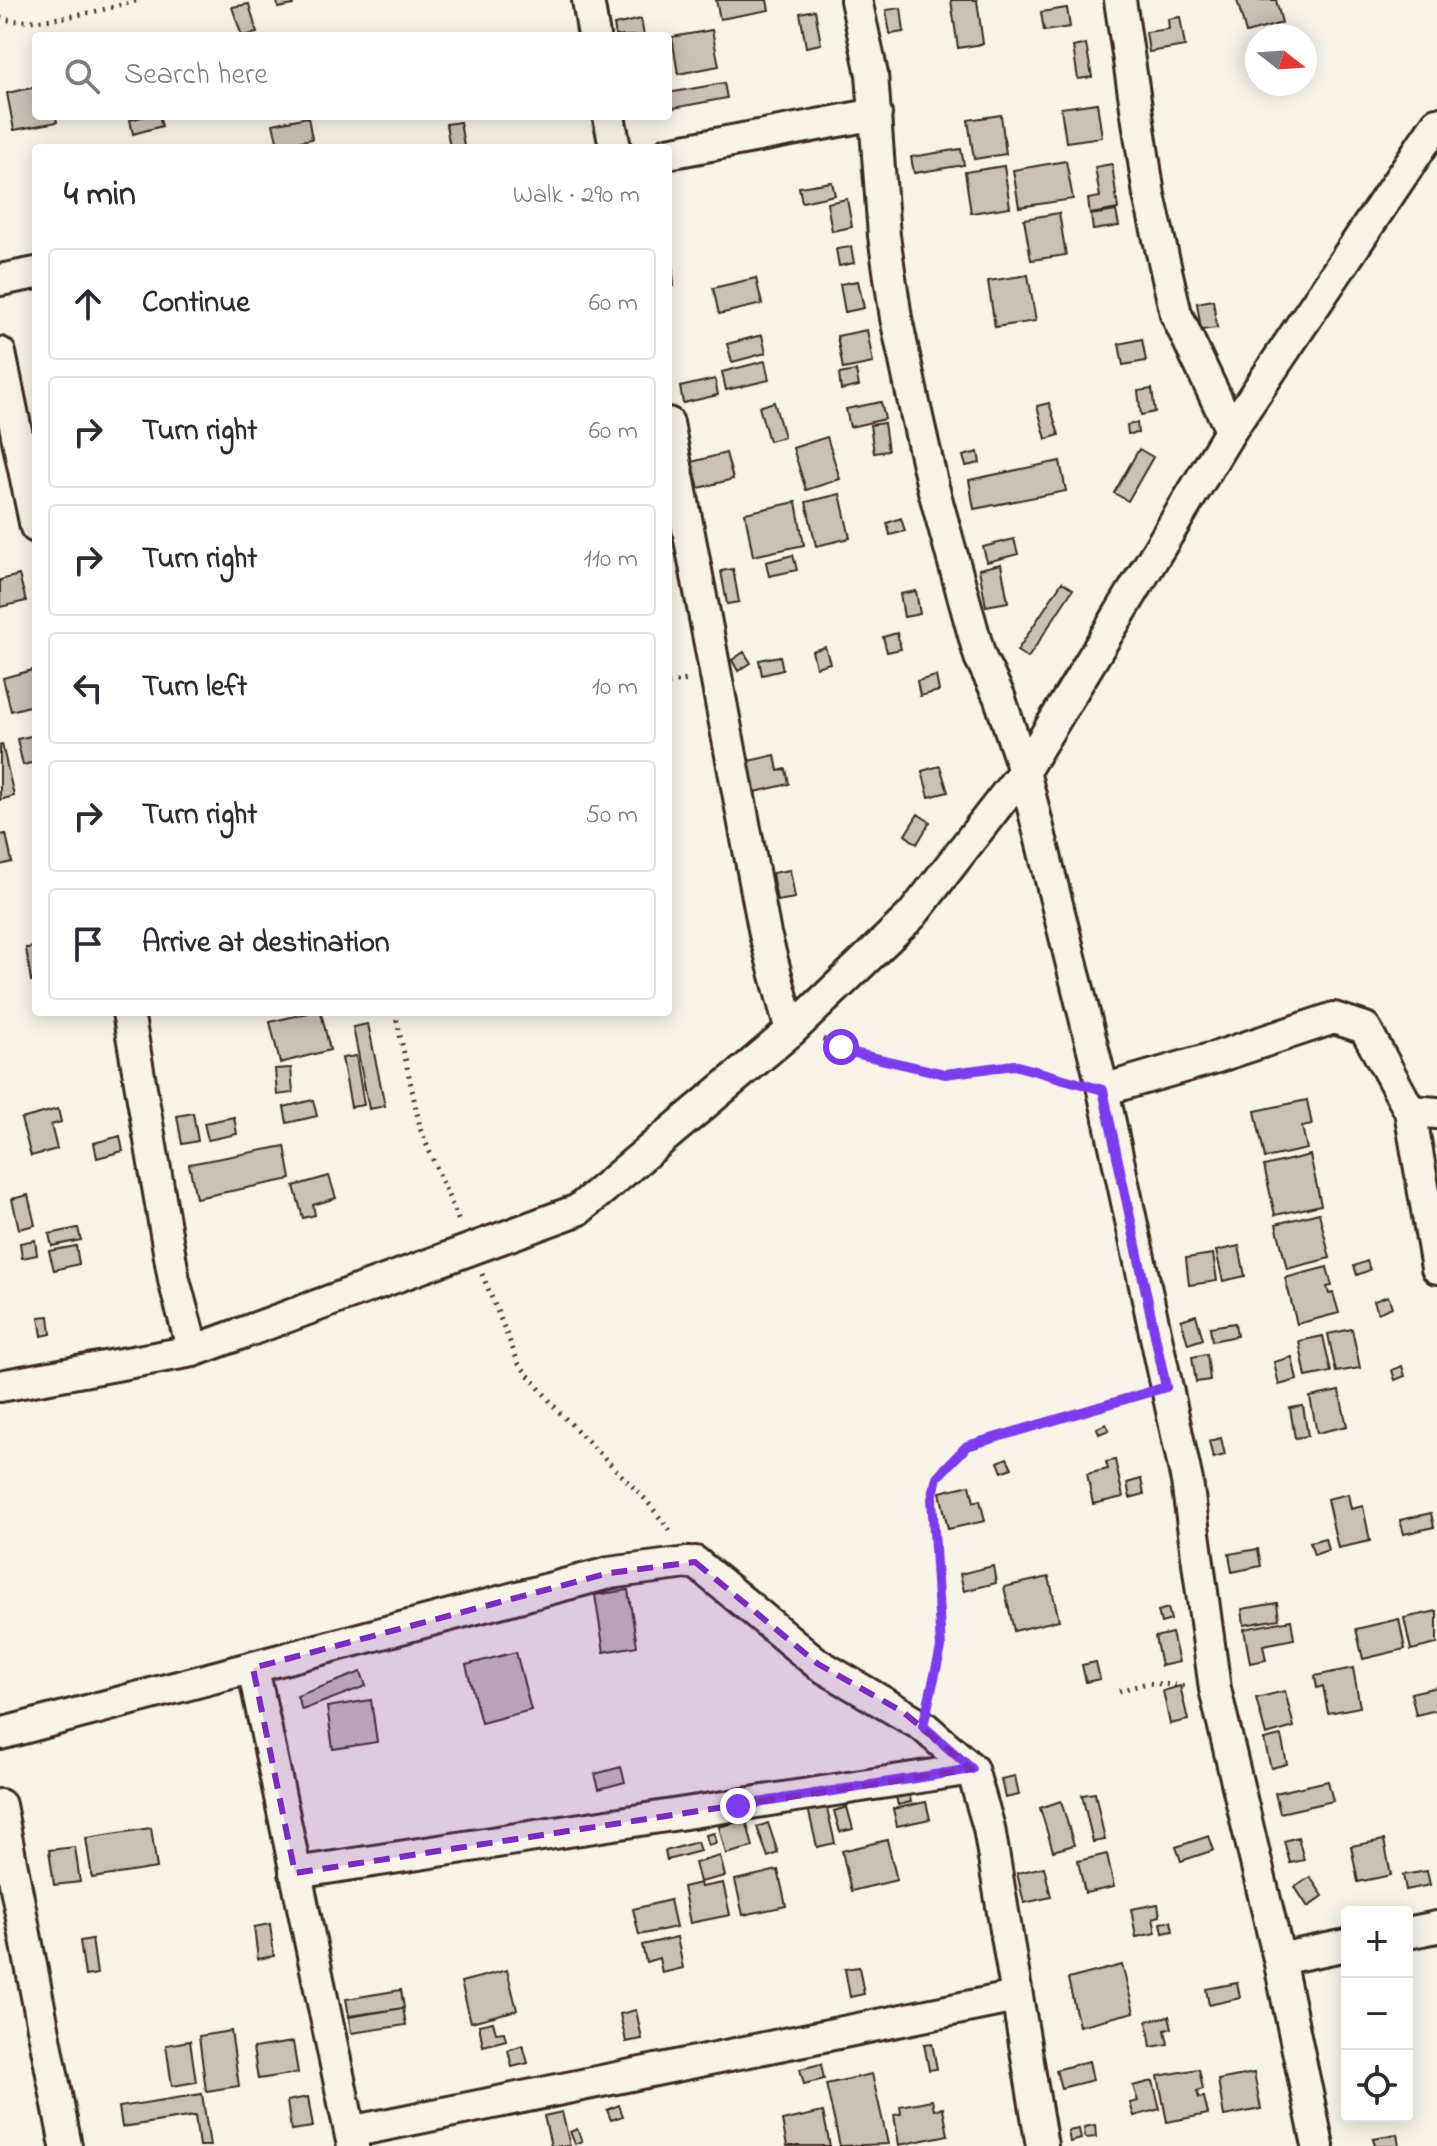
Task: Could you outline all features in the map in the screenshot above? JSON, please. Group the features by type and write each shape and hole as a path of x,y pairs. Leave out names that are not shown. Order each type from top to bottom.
{"street":[{"path":"588,0 593,32"},
{"path":"856,0 872,74 884,236 896,318 918,421 980,657 999,696 1024,771 1103,1090 1187,1481 1215,1689 1279,1959 1318,2146"},
{"path":"1120,0 1149,195 1176,314 1231,430"},
{"path":"672,152 876,114"},
{"path":"610,120 614,144"},
{"path":"0,1386 193,1351 578,1210 791,1031 912,915 1024,771 1231,430 1437,123"},
{"path":"0,280 32,274"},
{"path":"0,353 32,508"},
{"path":"672,444 765,934 791,1031"},
{"path":"129,1016 174,1280 193,1351"},
{"path":"1103,1090 1217,1057 1334,1018 1365,1028 1423,1112 1437,1268"},
{"path":"0,1734 609,1573 695,1562 818,1664 923,1726 972,1769 989,1828 1042,2146"},
{"path":"253,1668 351,2139 1016,1997"},
{"path":"295,1873 972,1769"},
{"path":"0,1805 8,1886 66,2146"},
{"path":"1413,1932 1437,1927"},
{"path":"1279,1959 1341,1946"}],"path":[{"path":"0,18 15,23 41,20 139,0"},
{"path":"396,1016 421,1131 519,1364 560,1413 646,1500 695,1562"},
{"path":"791,1031 820,1038 854,1053 945,1074 1014,1065 1103,1090"},
{"path":"923,1726 941,1648 932,1499 937,1477 967,1446 1166,1387"},
{"path":"1119,1691 1147,1683 1215,1689"}],"highlighted area":[{"path":"695,1562 818,1664 903,1712 972,1769 295,1873 253,1668 609,1573"}],"building":[{"path":"277,0 292,0 293,5 278,8"},
{"path":"716,0 767,0 769,10 720,19"},
{"path":"951,0 977,0 983,44 958,48"},
{"path":"1237,0 1276,0 1282,23 1245,24 1245,29"},
{"path":"249,4 257,32 241,32 232,7"},
{"path":"901,8 904,32 890,34 886,10"},
{"path":"1067,8 1070,27 1044,31 1041,12"},
{"path":"815,10 821,44 806,47 800,13"},
{"path":"1180,17 1185,46 1149,52 1146,32 1169,29 1168,19"},
{"path":"641,19 643,32 615,32 614,25"},
{"path":"712,30 719,66 678,74 672,37"},
{"path":"1086,44 1092,77 1078,79 1073,47"},
{"path":"724,83 727,98 672,108 672,92"},
{"path":"32,88 32,120 57,122 14,130 7,93"},
{"path":"1097,103 1102,137 1066,142 1061,108"},
{"path":"1001,115 1006,154 974,159 968,120"},
{"path":"130,120 160,120 162,126 133,134"},
{"path":"309,120 312,139 278,144 273,124"},
{"path":"460,122 464,144 449,144 446,124"},
{"path":"961,149 964,165 914,173 911,157"},
{"path":"1066,161 1073,199 1019,207 1013,170"},
{"path":"1112,164 1118,209 1090,214 1088,199 1100,197 1095,167"},
{"path":"1004,166 1010,207 971,213 965,172"},
{"path":"832,182 835,195 802,202 799,187"},
{"path":"847,199 852,227 832,231 827,203"},
{"path":"1116,211 1119,226 1093,230 1091,215"},
{"path":"1059,213 1066,255 1031,260 1024,219"},
{"path":"851,247 854,263 839,266 836,249"},
{"path":"1028,275 1036,321 995,327 988,281"},
{"path":"756,278 762,304 719,314 713,288"},
{"path":"858,281 864,308 845,312 840,284"},
{"path":"1213,300 1217,328 1201,330 1197,303"},
{"path":"867,330 873,363 843,369 837,336"},
{"path":"762,335 766,353 732,362 727,344"},
{"path":"1142,339 1146,361 1123,365 1119,344"},
{"path":"765,361 769,380 726,390 722,372"},
{"path":"856,371 859,386 841,390 839,374"},
{"path":"715,379 718,395 683,403 680,387"},
{"path":"1152,389 1155,412 1141,415 1138,391"},
{"path":"774,402 784,437 769,441 759,407"},
{"path":"881,402 885,419 850,427 846,409"},
{"path":"1049,403 1059,435 1046,439 1037,406"},
{"path":"884,423 888,451 874,453 870,425"},
{"path":"1137,423 1138,433 1128,434 1127,425"},
{"path":"827,437 840,479 806,490 793,448"},
{"path":"1139,449 1153,457 1128,501 1114,493"},
{"path":"978,452 980,463 966,466 963,456"},
{"path":"726,453 733,479 699,488 692,462"},
{"path":"1060,461 1066,491 974,509 969,480"},
{"path":"840,494 850,538 816,546 806,502"},
{"path":"796,502 804,545 753,556 745,513"},
{"path":"901,518 905,531 890,535 887,523"},
{"path":"1014,539 1018,554 987,562 983,547"},
{"path":"793,555 797,570 769,576 766,562"},
{"path":"1001,564 1008,602 986,606 979,569"},
{"path":"733,569 739,602 727,604 721,571"},
{"path":"19,575 26,601 0,607 0,580"},
{"path":"1062,582 1073,589 1028,658 1017,651"},
{"path":"916,591 920,614 904,617 900,594"},
{"path":"897,633 901,649 887,652 883,637"},
{"path":"825,647 830,663 816,667 812,651"},
{"path":"744,652 751,663 738,671 732,660"},
{"path":"780,656 783,670 762,675 759,660"},
{"path":"32,670 32,705 11,711 3,678"},
{"path":"936,676 939,691 920,696 917,681"},
{"path":"32,736 32,763 23,765 17,739"},
{"path":"0,745 14,796 0,800"},
{"path":"775,755 778,771 786,769 789,784 751,793 744,762"},
{"path":"940,766 948,792 929,797 922,771"},
{"path":"918,814 930,822 917,844 905,835"},
{"path":"6,834 12,862 0,865 0,835"},
{"path":"790,870 795,898 777,901 772,873"},
{"path":"32,947 31,981 26,948"},
{"path":"295,1016 322,1016 330,1050 280,1063 270,1022"},
{"path":"368,1024 385,1106 369,1109 353,1027"},
{"path":"356,1056 364,1105 351,1107 342,1058"},
{"path":"291,1068 293,1093 277,1095 275,1069"},
{"path":"313,1100 317,1116 287,1123 284,1107"},
{"path":"1307,1100 1312,1125 1302,1127 1307,1149 1265,1158 1255,1111"},
{"path":"58,1109 61,1122 51,1125 57,1149 31,1156 21,1119"},
{"path":"193,1113 198,1141 182,1144 177,1116"},
{"path":"234,1117 237,1134 208,1140 204,1123"},
{"path":"120,1136 123,1151 97,1158 94,1143"},
{"path":"285,1146 291,1179 196,1198 189,1164"},
{"path":"1310,1155 1321,1205 1275,1215 1264,1166"},
{"path":"329,1176 336,1198 313,1205 315,1215 303,1218 294,1186"},
{"path":"28,1195 35,1225 19,1229 12,1199"},
{"path":"1319,1213 1330,1258 1287,1269 1276,1224"},
{"path":"78,1228 81,1240 52,1246 49,1234"},
{"path":"35,1240 37,1255 22,1258 20,1243"},
{"path":"76,1246 79,1264 54,1270 49,1251"},
{"path":"1239,1246 1245,1276 1223,1281 1216,1251"},
{"path":"1213,1254 1217,1281 1189,1285 1186,1258"},
{"path":"1367,1261 1370,1270 1357,1275 1354,1266"},
{"path":"1327,1267 1332,1286 1327,1287 1329,1294 1333,1293 1339,1313 1297,1324 1285,1278"},
{"path":"1388,1296 1392,1307 1378,1313 1374,1301"},
{"path":"1196,1315 1203,1339 1188,1344 1181,1320"},
{"path":"49,1316 51,1334 42,1336 39,1317"},
{"path":"1235,1323 1237,1336 1212,1341 1210,1327"},
{"path":"1352,1329 1360,1368 1336,1372 1328,1334"},
{"path":"1323,1336 1331,1372 1306,1377 1299,1341"},
{"path":"1207,1354 1210,1380 1196,1382 1192,1357"},
{"path":"1292,1357 1297,1380 1279,1385 1274,1362"},
{"path":"1402,1366 1405,1376 1395,1380 1392,1370"},
{"path":"1339,1391 1347,1426 1317,1433 1310,1397"},
{"path":"1303,1406 1308,1436 1295,1438 1290,1408"},
{"path":"1106,1424 1109,1430 1099,1434 1097,1428"},
{"path":"1221,1438 1225,1455 1213,1458 1209,1441"},
{"path":"1007,1458 1012,1468 1002,1472 998,1462"},
{"path":"1115,1460 1123,1497 1093,1504 1087,1474 1108,1469 1106,1462"},
{"path":"1141,1479 1144,1494 1130,1498 1127,1483"},
{"path":"970,1485 974,1502 980,1500 985,1521 948,1529 940,1492"},
{"path":"1348,1494 1351,1509 1363,1506 1370,1541 1338,1548 1327,1499"},
{"path":"1431,1513 1434,1527 1404,1534 1400,1520"},
{"path":"1325,1538 1328,1550 1314,1555 1310,1542"},
{"path":"1258,1549 1261,1566 1232,1572 1229,1554"},
{"path":"993,1566 996,1583 964,1591 960,1574"},
{"path":"1049,1577 1059,1620 1014,1631 1004,1587"},
{"path":"628,1590 637,1646 604,1652 595,1595"},
{"path":"1277,1603 1279,1619 1244,1625 1242,1609"},
{"path":"1168,1608 1171,1620 1161,1623 1158,1611"},
{"path":"1437,1611 1437,1644 1411,1650 1404,1618"},
{"path":"1399,1619 1405,1649 1363,1659 1356,1629"},
{"path":"1291,1620 1294,1639 1263,1645 1266,1660 1250,1663 1244,1629"},
{"path":"1172,1633 1179,1662 1161,1666 1155,1637"},
{"path":"516,1652 531,1710 481,1723 466,1665"},
{"path":"1096,1662 1100,1679 1086,1682 1082,1665"},
{"path":"1353,1668 1360,1707 1328,1713 1323,1686 1317,1688 1315,1676"},
{"path":"361,1672 366,1686 302,1710 297,1696"},
{"path":"1180,1686 1188,1720 1170,1724 1163,1691"},
{"path":"1437,1687 1437,1710 1416,1715 1411,1693"},
{"path":"1285,1691 1294,1727 1266,1735 1256,1698"},
{"path":"371,1700 377,1742 333,1749 327,1707"},
{"path":"1281,1736 1287,1764 1271,1768 1264,1740"},
{"path":"621,1767 625,1782 599,1789 595,1774"},
{"path":"1015,1776 1019,1795 1005,1798 1001,1779"},
{"path":"1328,1781 1333,1801 1280,1813 1275,1793"},
{"path":"908,1789 911,1802 898,1805 895,1793"},
{"path":"1095,1793 1105,1840 1093,1842 1082,1795"},
{"path":"1061,1801 1074,1845 1053,1851 1040,1808"},
{"path":"926,1802 930,1819 897,1826 893,1809"},
{"path":"826,1804 835,1843 817,1847 808,1808"},
{"path":"847,1807 853,1829 840,1832 834,1811"},
{"path":"746,1820 753,1847 726,1854 719,1827"},
{"path":"768,1823 778,1853 768,1857 757,1827"},
{"path":"151,1828 157,1868 92,1878 86,1838"},
{"path":"714,1833 716,1843 708,1845 706,1835"},
{"path":"1209,1836 1214,1850 1181,1861 1176,1847"},
{"path":"1298,1837 1304,1860 1290,1863 1284,1841"},
{"path":"887,1840 897,1880 851,1891 842,1851"},
{"path":"1384,1840 1391,1875 1358,1882 1351,1846"},
{"path":"697,1842 700,1851 667,1860 665,1851"},
{"path":"75,1847 80,1882 54,1885 49,1850"},
{"path":"1107,1854 1114,1887 1085,1893 1078,1861"},
{"path":"720,1856 725,1876 700,1882 695,1863"},
{"path":"1044,1867 1051,1897 1024,1903 1017,1873"},
{"path":"778,1870 786,1906 743,1915 735,1880"},
{"path":"1427,1871 1430,1885 1406,1890 1403,1875"},
{"path":"1310,1877 1323,1896 1308,1907 1295,1887"},
{"path":"700,1883 701,1887 723,1883 730,1915 690,1923 683,1887"},
{"path":"670,1900 676,1927 639,1935 633,1909"},
{"path":"1158,1904 1160,1916 1153,1918 1156,1933 1136,1937 1131,1909"},
{"path":"1171,1921 1173,1931 1163,1933 1161,1923"},
{"path":"270,1924 274,1956 258,1959 254,1927"},
{"path":"677,1937 683,1968 662,1973 659,1958 646,1962 642,1945"},
{"path":"92,1939 97,1974 85,1976 80,1941"},
{"path":"1122,1965 1134,2012 1079,2026 1068,1979"},
{"path":"859,1967 864,1994 850,1997 845,1969"},
{"path":"507,1970 517,2010 471,2022 461,1982"},
{"path":"1237,1983 1240,1998 1209,2005 1206,1989"},
{"path":"401,1990 404,2008 349,2016 346,1999"},
{"path":"403,2008 406,2025 351,2033 349,2017"},
{"path":"636,2010 642,2039 626,2042 620,2014"},
{"path":"1169,2016 1172,2028 1165,2030 1168,2044 1151,2047 1147,2021"},
{"path":"493,2022 496,2033 504,2032 506,2040 483,2046 479,2025"},
{"path":"231,2031 239,2086 206,2091 199,2036"},
{"path":"190,2041 196,2082 172,2086 166,2045"},
{"path":"293,2042 298,2073 258,2079 253,2048"},
{"path":"932,2043 937,2069 929,2070 924,2044"},
{"path":"523,2045 528,2063 512,2067 508,2050"},
{"path":"1089,2061 1093,2080 1061,2088 1056,2070"},
{"path":"821,2064 824,2079 804,2084 800,2069"},
{"path":"1199,2069 1203,2089 1197,2091 1199,2098 1204,2097 1208,2114 1167,2122 1158,2076"},
{"path":"1254,2073 1261,2109 1224,2116 1218,2080"},
{"path":"872,2074 888,2144 840,2146 826,2084"},
{"path":"1153,2081 1160,2109 1134,2116 1130,2103 1138,2101 1133,2086"},
{"path":"202,2094 210,2146 199,2146 195,2116 122,2127 119,2107"},
{"path":"308,2097 313,2127 291,2130 287,2101"},
{"path":"932,2100 934,2110 943,2108 948,2135 899,2145 894,2115 901,2114 900,2106"},
{"path":"619,2105 623,2116 611,2120 607,2110"},
{"path":"562,2112 570,2146 551,2146 544,2116"},
{"path":"823,2112 830,2146 787,2146 782,2121"},
{"path":"1095,2125 1096,2137 1085,2138 1084,2127"},
{"path":"577,2129 582,2141 575,2144 570,2132"},
{"path":"1079,2129 1081,2139 1070,2142 1068,2131"},
{"path":"1397,2134 1399,2146 1375,2146 1373,2138"}],"route":[{"path":"738,1806 972,1769 923,1726 941,1648 932,1499 937,1477 967,1446 1166,1387 1103,1090 1014,1065 945,1074 854,1053 841,1047"}]}
